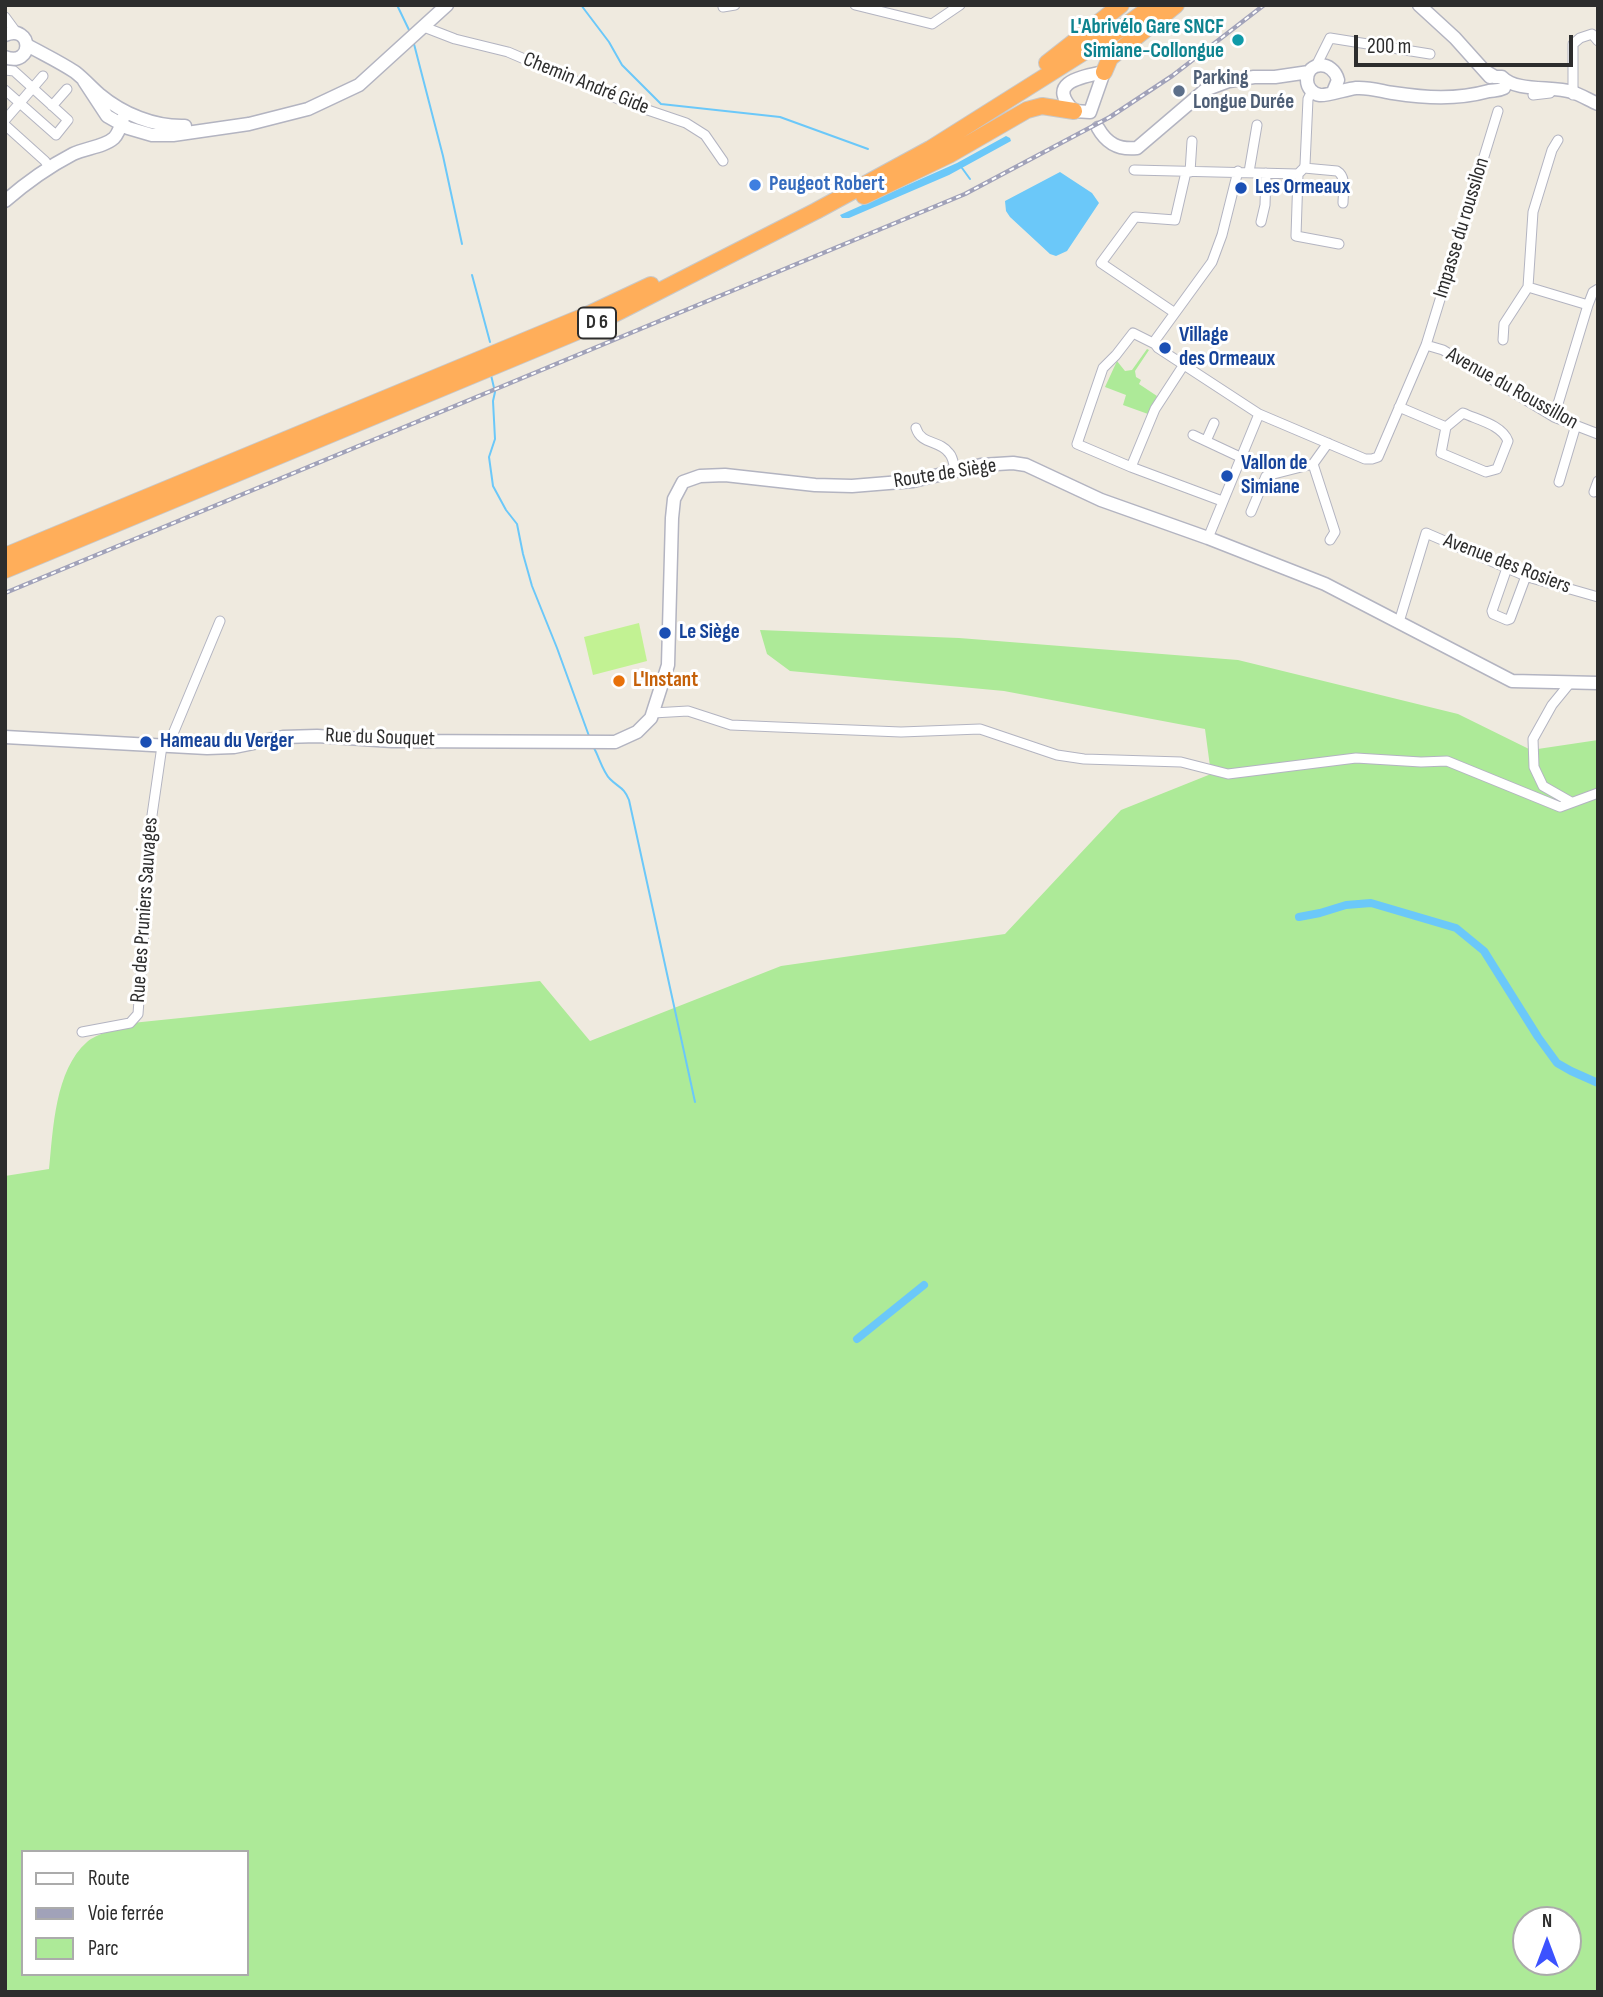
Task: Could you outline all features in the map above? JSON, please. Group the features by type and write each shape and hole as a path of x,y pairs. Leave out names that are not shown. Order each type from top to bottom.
{"highway":[{"name":"D 6","path":"1047,62 1121,5"},
{"name":"D 6","path":"5,556 549,331 633,293 853,181 950,125 1138,5"},
{"name":"D 6","path":"5,570 593,325 816,211 930,149 1154,5"},
{"path":"1104,72 1110,58 1177,5"},
{"path":"681,281 949,155 1027,110 1042,106 1089,118"}],"street":[{"path":"24,51 56,62 74,72 102,96 118,117 152,135 173,135 248,124 308,109 359,85 420,33 447,5"},
{"path":"723,7 735,5"},
{"path":"855,5 932,24 960,5"},
{"path":"1423,6 1496,82 1516,93 1576,98 1598,113"},
{"path":"5,17 10,33 23,37 24,51"},
{"name":"Chemin André Gide","path":"420,33 508,52 630,104 686,123 705,135 723,161"},
{"path":"1576,98 1573,44 1580,38 1596,36"},
{"path":"1330,38 1430,54"},
{"path":"1319,91 1307,81 1330,38"},
{"path":"1330,38 1327,56 1338,84 1319,91 1308,99 1296,236 1339,244"},
{"path":"5,57 13,60 24,51"},
{"path":"1104,72 1076,78 1066,84 1064,102 1089,118 1108,142 1122,148 1137,148 1205,90 1229,80 1275,77 1321,65 1358,88"},
{"path":"5,71 14,71 68,120 56,135 5,90"},
{"path":"1089,118 1104,72"},
{"path":"43,76 5,122 49,167"},
{"path":"1275,77 1319,91 1358,88 1450,98 1478,94 1496,82 1534,88 1598,104"},
{"path":"52,106 68,89"},
{"name":"Impasse du roussilon","path":"1328,443 1365,459 1378,457 1426,345 1498,111"},
{"path":"118,117 172,127 248,124"},
{"path":"5,201 49,167 77,152 114,138 118,117"},
{"path":"1249,172 1257,125"},
{"path":"1503,340 1504,324 1528,287 1533,212 1552,149 1558,140"},
{"path":"1175,313 1101,263 1135,217 1175,220 1188,172 1192,141"},
{"path":"1134,170 1266,173 1337,171 1344,177 1343,203"},
{"path":"1155,344 1217,252 1238,171"},
{"path":"1261,222 1265,205 1266,173"},
{"path":"1528,287 1588,305"},
{"path":"1554,416 1588,305 1598,289"},
{"path":"1222,501 1077,444 1103,368 1133,333 1155,344 1183,366 1259,414 1328,443 1313,464 1266,476 1251,512"},
{"name":"Avenue du Roussillon","path":"1426,345 1443,350 1554,416 1598,434"},
{"path":"1131,467 1155,409 1183,366"},
{"path":"1399,407 1446,427"},
{"path":"1462,413 1499,429 1508,442 1497,469 1486,472 1441,453 1446,427 1462,413"},
{"path":"1208,538 1259,414"},
{"path":"1206,442 1214,423"},
{"path":"1559,482 1576,425"},
{"path":"916,428 924,440 951,454 956,470"},
{"path":"1193,435 1240,457"},
{"name":"Route de Siège","path":"653,713 668,665 672,518 674,499 683,482 700,476 725,475 815,485 852,486 913,481 981,465 1013,463 1026,465 1101,500 1325,584 1512,681 1597,682"},
{"path":"1313,464 1335,531 1331,540"},
{"path":"1594,492 1598,481"},
{"name":"Avenue des Rosiers","path":"1399,622 1426,533 1526,576 1598,597"},
{"path":"1507,568 1492,611 1507,620 1510,619 1526,576"},
{"name":"Rue des Pruniers Sauvages","path":"82,1032 130,1023 138,1014 149,836 166,747 220,621"},
{"path":"1570,683 1552,705 1533,739 1534,767 1544,786 1572,802"},
{"path":"653,713 688,711 731,725 901,732 979,729 1057,755 1084,759 1181,762 1228,774 1356,758 1447,761 1560,807 1598,793"},
{"name":"Rue du Souquet","path":"5,737 166,747 234,747 283,737 317,736 392,741 615,742 636,732 653,713"}],"green space":[{"path":"1147,349 1149,350 1135,371 1136,377 1141,380 1139,384 1157,396 1148,414 1123,405 1126,395 1105,387 1117,361 1125,371 1132,370"},
{"path":"639,623 647,661 593,675 584,637"},
{"path":"760,630 959,638 1238,660 1458,714 1531,750 1598,740 1598,1992 5,1992 5,1176 49,1169 57,1101 68,1068 76,1054 91,1039 132,1023 540,981 590,1041 781,966 1005,934 1121,810 1211,774 1205,729 1004,691 790,671 767,654"}],"water":[{"path":"1006,136 1011,141 949,175 849,218 842,218 840,215 957,163"},
{"path":"1060,172 1092,193 1099,203 1067,251 1056,256 1050,254 1010,217 1005,201"}],"waterway":[{"path":"397,5 410,32"},
{"path":"581,5 609,42 622,65 661,104 780,117 868,149"},
{"path":"414,44 462,244"},
{"path":"962,168 970,179"},
{"path":"472,275 490,342"},
{"path":"491,375 495,392 495,439 489,457 493,486 517,524 532,586 589,736"},
{"path":"594,748 608,776 629,800 695,1102"},
{"path":"1299,917 1346,905 1371,903 1456,928 1484,951 1557,1063 1598,1083"},
{"path":"857,1339 924,1285"}],"railway":[{"path":"5,593 965,194 1110,117 1172,76 1264,5"}],"place":[{"name":"L'Abrivélo Gare SNCF Simiane-Collongue","path":"1238,40"},
{"name":"Parking Longue Durée","path":"1179,91"},
{"name":"Peugeot Robert","path":"755,185"},
{"name":"Les Ormeaux","path":"1241,188"},
{"name":"Village des Ormeaux","path":"1165,348"},
{"name":"Vallon de Simiane","path":"1227,476"},
{"name":"Le Siège","path":"665,633"},
{"name":"L'Instant","path":"619,681"},
{"name":"Hameau du Verger","path":"146,742"}]}
